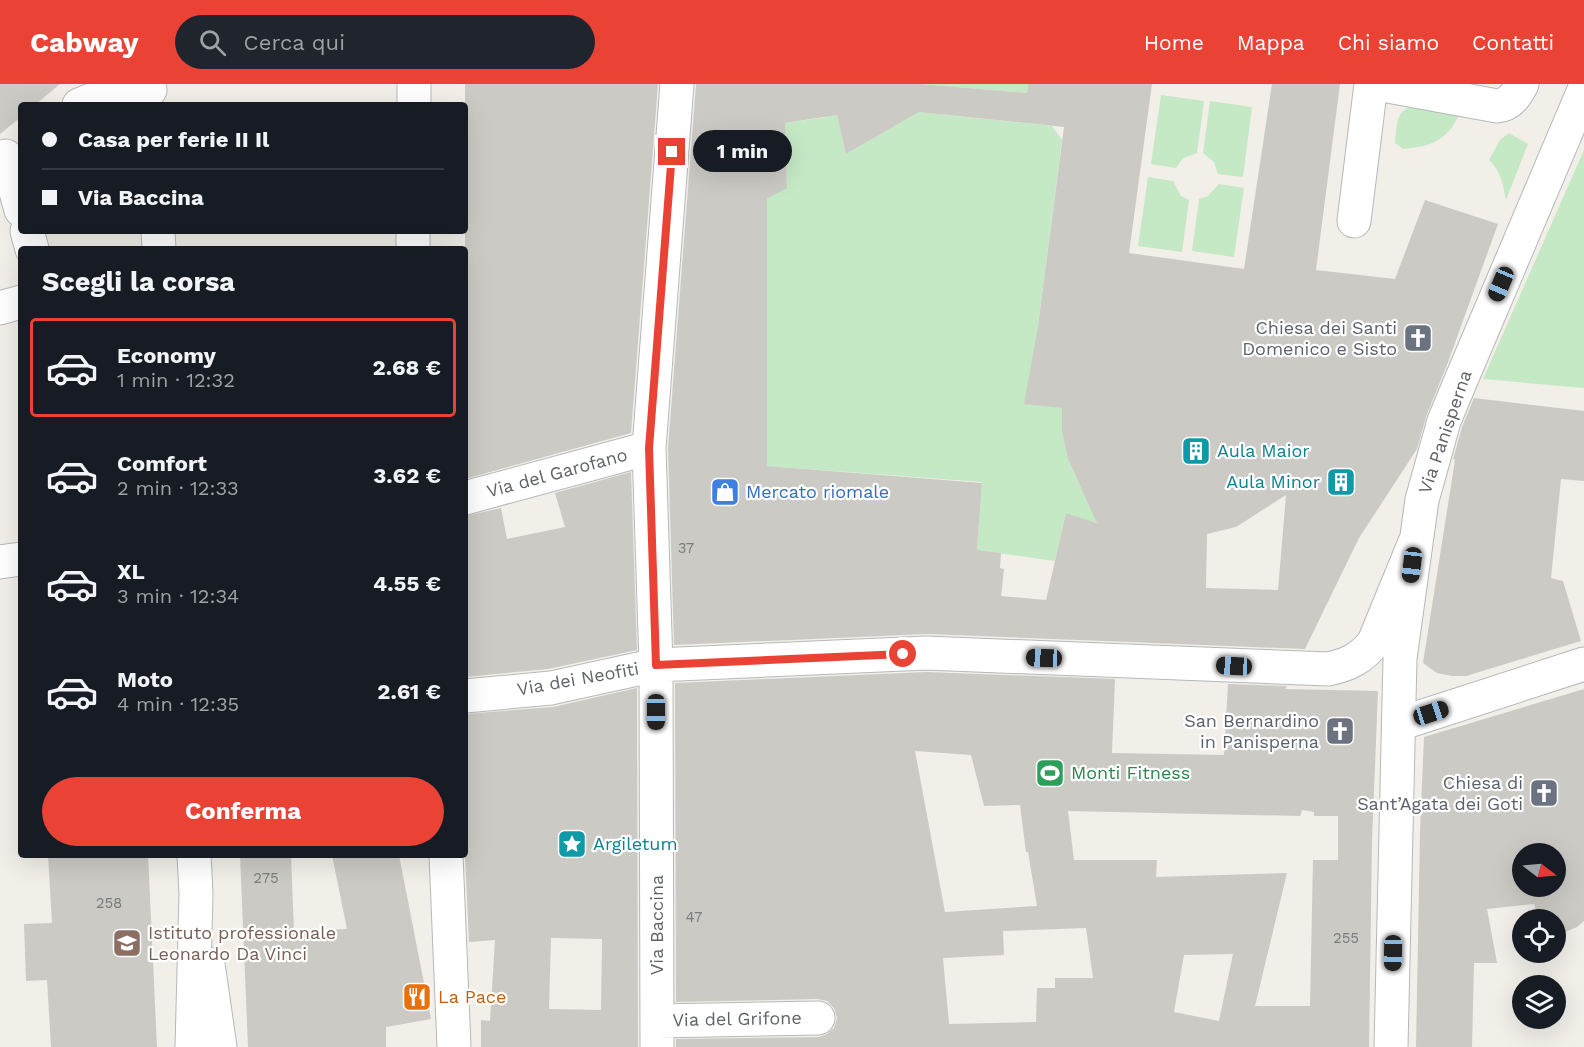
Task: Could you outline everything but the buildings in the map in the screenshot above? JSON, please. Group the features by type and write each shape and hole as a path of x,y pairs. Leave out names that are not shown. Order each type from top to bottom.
{"street":[{"path":"414,84 414,102"},
{"name":"Via Baccina","path":"657,1034 656,665 649,448 677,84"},
{"path":"1354,221 1371,84"},
{"path":"1377,84 1497,106 1504,105 1512,99 1522,84"},
{"name":"Via Panisperna","path":"1391,1047 1400,658 1414,542 1422,500 1444,421 1584,90"},
{"path":"86,96 127,91 150,93"},
{"path":"9,153 18,196"},
{"path":"0,308 18,303"},
{"name":"Via del Garofano","path":"468,497 649,448"},
{"name":"Via dei Neofiti","path":"468,696 551,688 656,665 926,653 1329,669 1353,661 1369,649 1374,642 1414,542"},
{"path":"0,562 18,559"},
{"path":"1399,724 1584,664"},
{"path":"192,1047 196,894 194,858"},
{"path":"446,858 454,1047"},
{"path":"196,894 220,1047"},
{"name":"Via del Grifone","path":"657,1034 818,1018"}],"green space":[{"path":"921,84 1028,84 1027,93"},
{"path":"831,87 846,154 919,112 1052,126 1062,140 1038,326 1025,403 1062,408 1068,458 1074,472 1090,499 1114,524 1093,522 1066,513 1055,561 977,550 982,482 767,466 767,199 787,187 786,143 773,125 827,117"},
{"path":"1161,95 1204,101 1197,153 1183,158 1176,168 1151,164"},
{"path":"1210,101 1252,107 1243,177 1218,174 1214,162 1203,153"},
{"path":"1410,107 1459,115 1449,131 1437,141 1403,149 1395,143 1397,127 1399,117 1405,109"},
{"path":"1509,133 1528,144 1506,200 1499,174 1489,160 1500,140"},
{"path":"1584,150 1584,388 1483,379"},
{"path":"1148,177 1173,181 1181,196 1189,200 1182,252 1138,246"},
{"path":"1219,184 1244,188 1234,257 1192,251 1199,199 1208,196"}],"place":[{"name":"Chiesa dei Santi Domenico e Sisto","path":"1418,338"},
{"name":"Aula Maior","path":"1196,451"},
{"name":"Aula Minor","path":"1341,482"},
{"name":"Mercato riomale","path":"725,492"},
{"name":"San Bernardino in Panisperna","path":"1340,731"},
{"name":"Monti Fitness","path":"1050,773"},
{"name":"Chiesa di Sant’Agata dei Goti","path":"1544,793"},
{"name":"Argiletum","path":"572,844"},
{"name":"Istituto professionale Leonardo Da Vinci","path":"127,943"},
{"name":"La Pace","path":"417,997"}],"route":[{"path":"672,152 649,448 656,665 903,654"}]}
